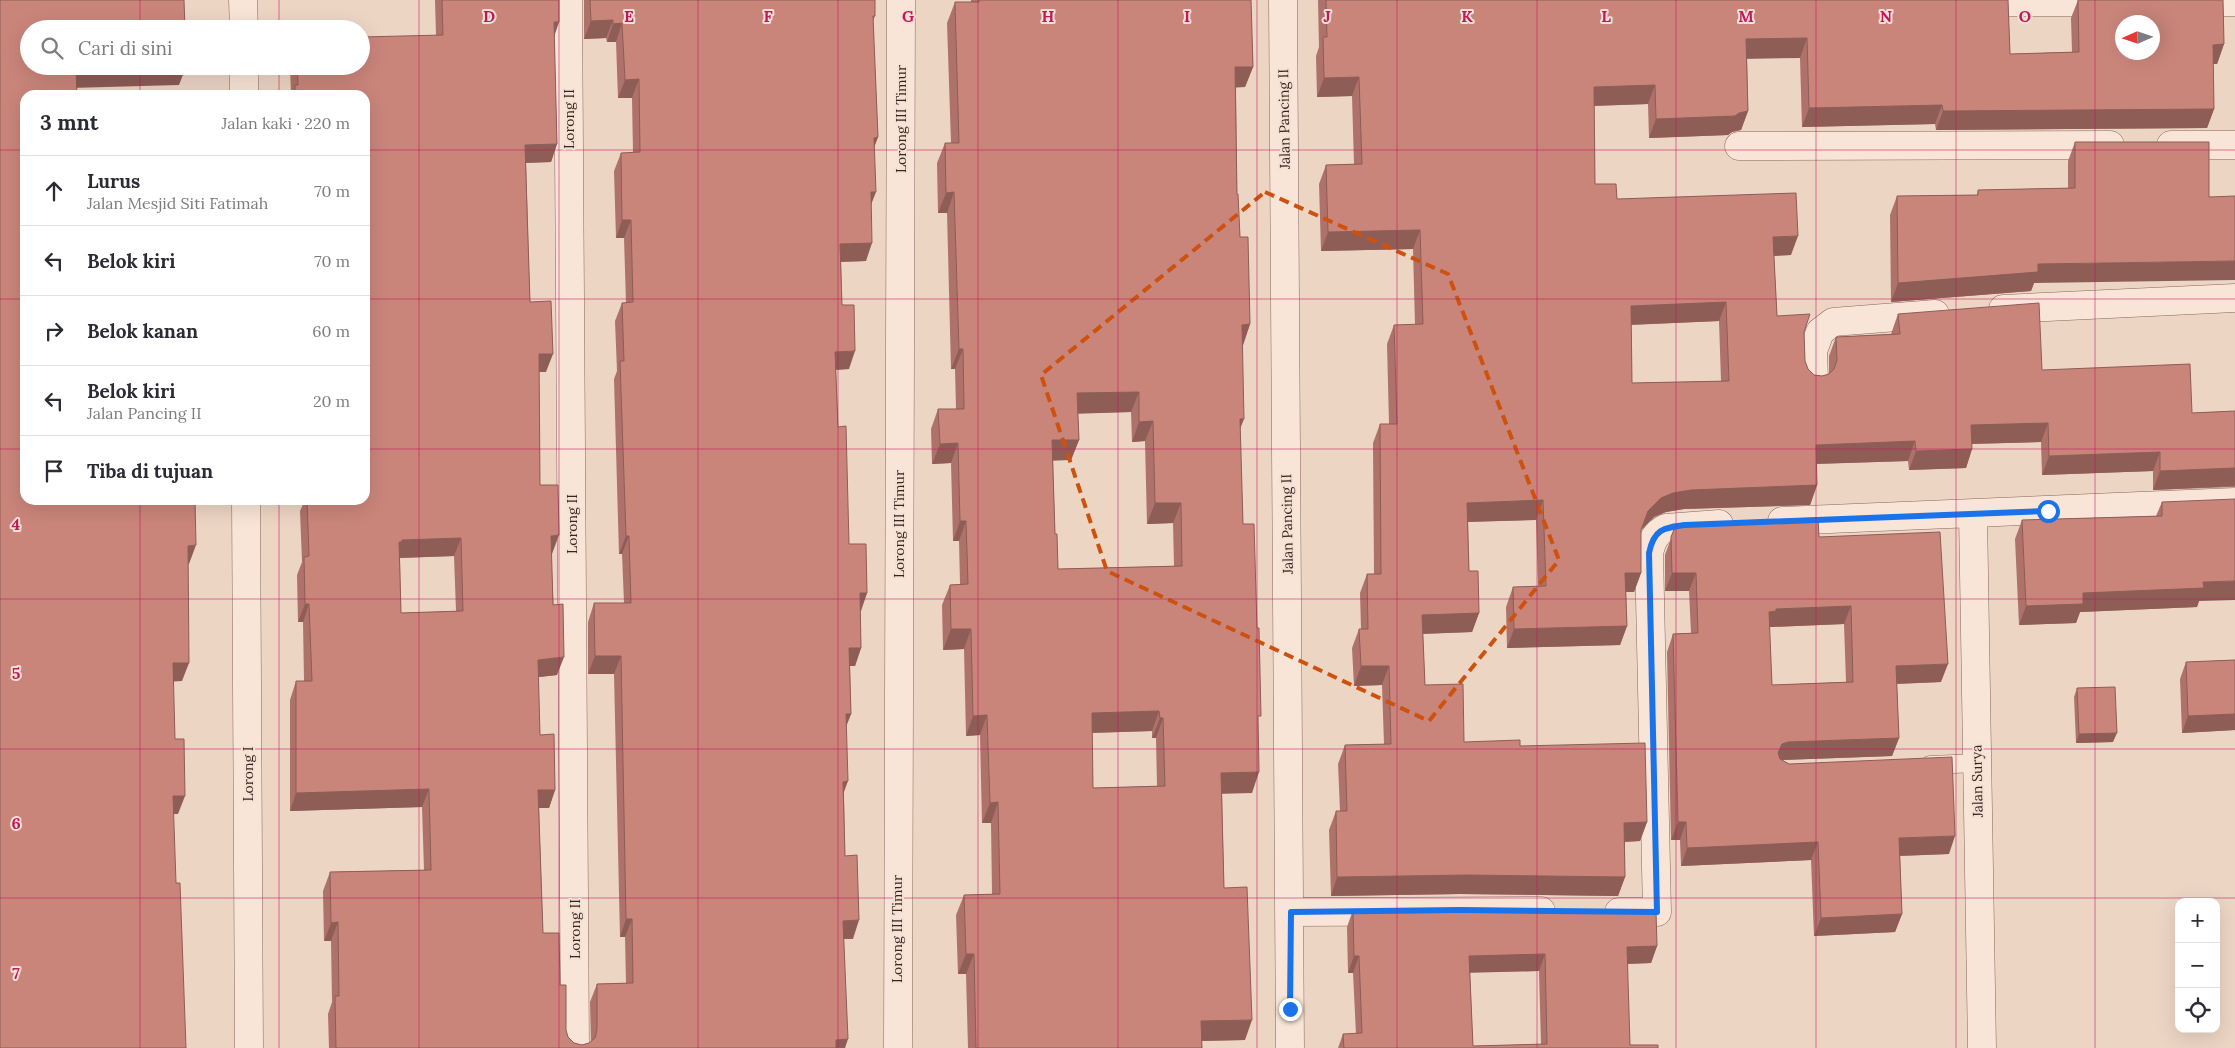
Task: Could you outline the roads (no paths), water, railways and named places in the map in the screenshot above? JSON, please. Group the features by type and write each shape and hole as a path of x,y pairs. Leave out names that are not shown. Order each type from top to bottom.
{"street":[{"path":"243,0 244,20"},
{"name":"Lorong II","path":"568,0 575,1048"},
{"name":"Lorong III Timur","path":"898,1048 901,0"},
{"name":"Jalan Pancing II","path":"1283,0 1291,912 1290,1048"},
{"path":"1947,2 2136,2"},
{"path":"2166,2 2235,2"},
{"path":"244,75 244,90"},
{"path":"1739,146 2235,145"},
{"path":"1814,380 1816,341 1820,332 1833,322 2050,305 2235,298"},
{"path":"1598,912 1657,912 1649,553 1652,541 1659,531 1685,525 2235,502"},
{"name":"Lorong I","path":"246,505 249,1048"},
{"name":"Jalan Surya","path":"1972,514 1982,1048"},
{"path":"1291,912 1568,911"}],"lane":[{"path":"1909,766 1977,763"}]}
